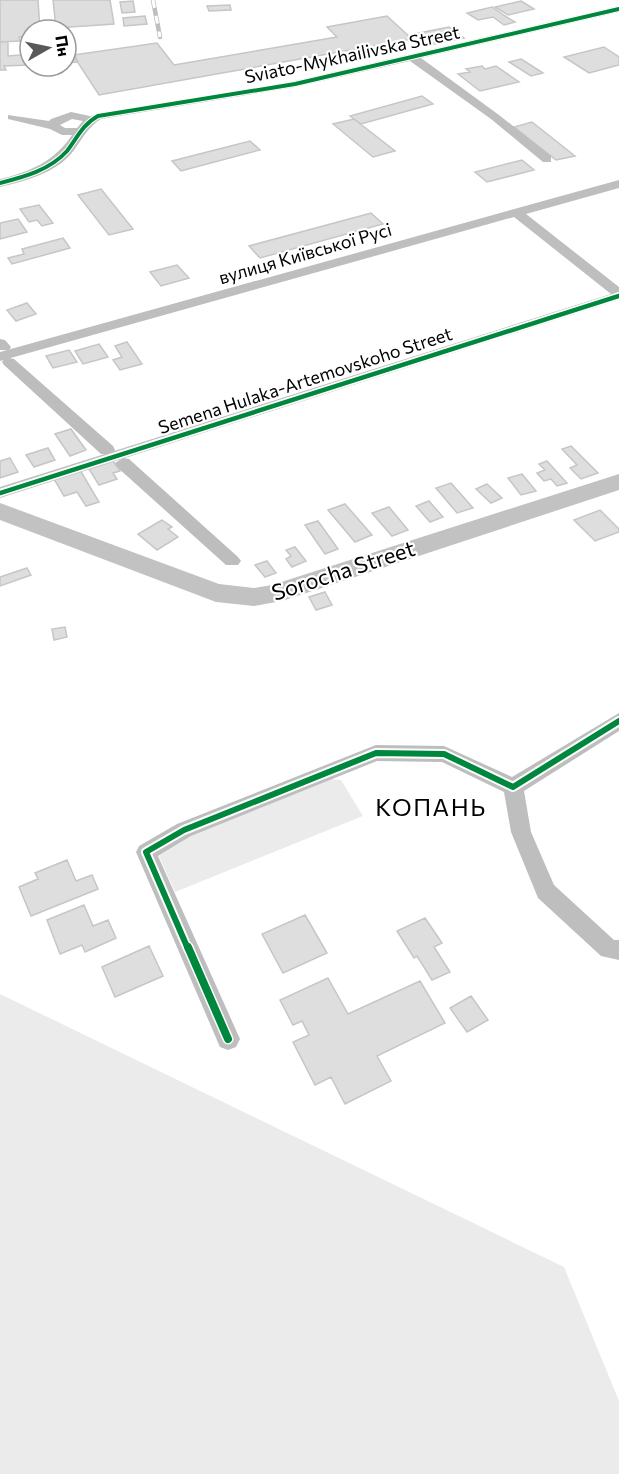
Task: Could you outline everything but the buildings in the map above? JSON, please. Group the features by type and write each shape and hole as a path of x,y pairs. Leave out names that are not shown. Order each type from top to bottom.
{"main road":[{"name":"Sorocha Street","path":"0,511 216,593 254,597 273,594 619,482"}],"street":[{"name":"Sviato-Mykhailivska Street","path":"54,124 71,115 90,119 108,113 295,84 619,9"},
{"path":"412,57 548,159"},
{"path":"12,117 54,124 62,131 80,132"},
{"path":"0,183 39,171 64,153 90,119"},
{"name":"вулиця Київської Русі","path":"0,357 619,184"},
{"path":"517,213 619,295"},
{"name":"Semena Hulaka-Artemovskoho Street","path":"0,493 619,295"},
{"path":"513,787 619,721"},
{"path":"228,1039 146,852 184,830 376,753 444,754 513,787"},
{"path":"513,787 521,832 546,891 609,949 619,950"}],"shaded area":[{"path":"330,779 341,780 363,816 175,892 159,856 193,835"},
{"path":"0,994 564,1267 619,1401 619,1474 0,1474"}],"waterway":[{"path":"0,343 4,347"},
{"path":"9,362 107,450"},
{"path":"123,463 232,561"}],"railway":[{"path":"153,0 160,37"}],"cycle path":[{"path":"0,183 34,173 50,165 64,154 87,123 98,116 295,84 619,9"},
{"path":"0,493 619,296"},
{"path":"228,1039 146,852 184,830 376,753 444,754 513,787 619,721"}],"district":[{"name":"КОПАНЬ","path":"431,806"}]}
